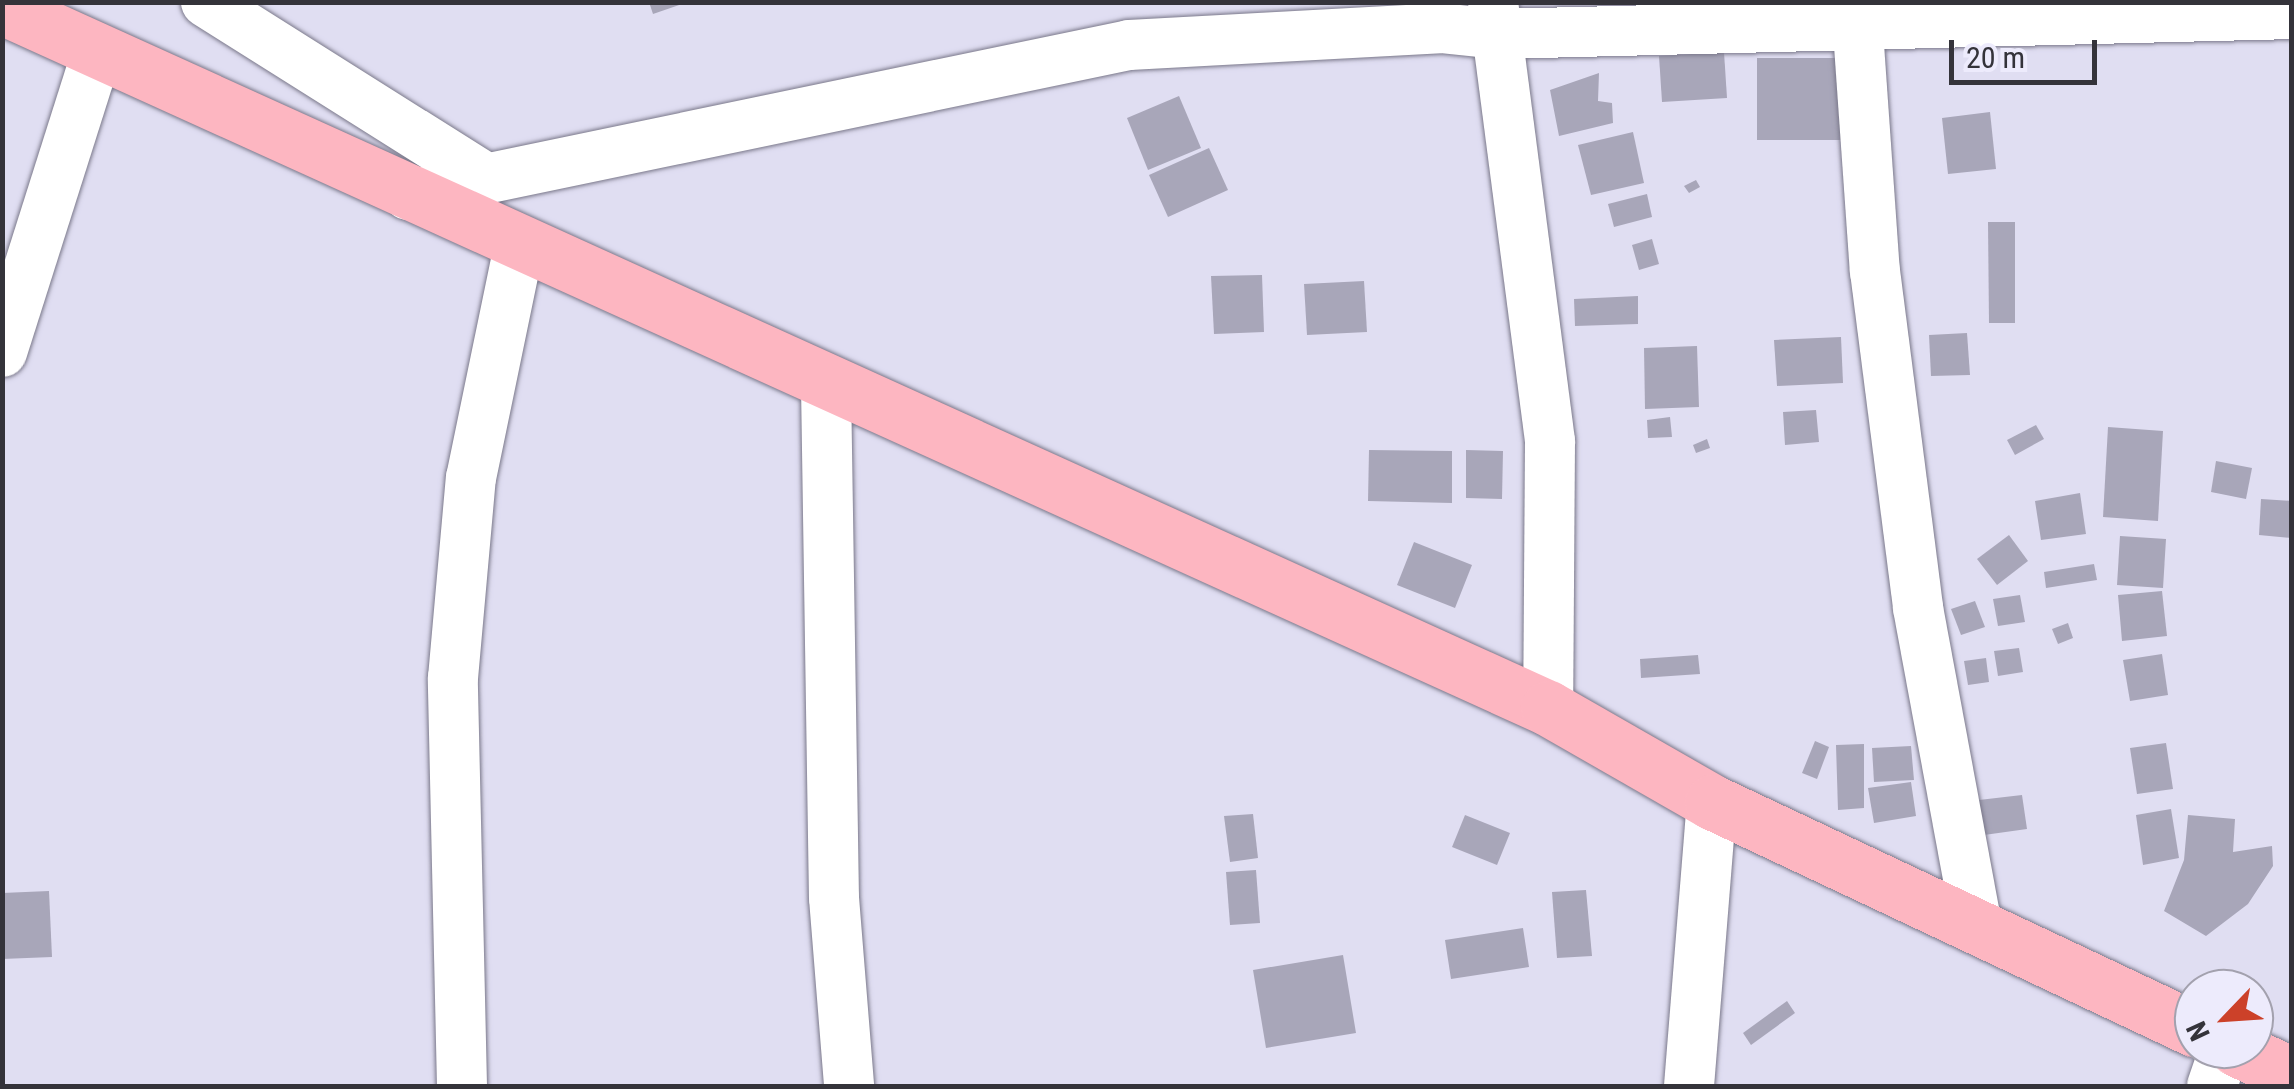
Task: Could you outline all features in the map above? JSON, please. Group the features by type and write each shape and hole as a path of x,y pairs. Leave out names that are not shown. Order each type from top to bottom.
{"main road":[{"path":"2,7 408,196 1548,708 1712,802 2174,1020"}],"street":[{"path":"206,2 482,176"},
{"path":"1857,14 1876,271 1918,608 1977,926"},
{"path":"408,196 482,176 1129,45 1440,28 1495,18 2292,14"},
{"path":"1495,18 1550,440 1548,708"},
{"path":"2,352 96,52"},
{"path":"462,1086 452,678 471,478 519,246"},
{"path":"826,385 834,898 849,1086"},
{"path":"1690,1086 1712,802"}],"building":[{"path":"649,2 685,2 685,3 653,14"},
{"path":"1724,52 1727,98 1662,102 1659,56"},
{"path":"1757,58 1844,58 1843,140 1757,140"},
{"path":"1599,73 1598,101 1612,103 1613,123 1559,136 1550,90"},
{"path":"1179,96 1201,148 1148,170 1127,118"},
{"path":"1990,112 1996,169 1948,174 1942,118"},
{"path":"1633,132 1644,183 1591,195 1578,145"},
{"path":"1209,148 1228,190 1168,217 1149,175"},
{"path":"1696,180 1700,187 1689,193 1684,186"},
{"path":"1647,194 1652,217 1614,227 1608,204"},
{"path":"1988,222 2015,222 2015,323 1989,323"},
{"path":"1652,239 1659,264 1639,270 1632,245"},
{"path":"1262,275 1264,332 1214,334 1211,276"},
{"path":"1364,281 1367,332 1307,335 1304,284"},
{"path":"1638,296 1638,324 1575,326 1574,299"},
{"path":"1967,333 1970,375 1931,376 1929,335"},
{"path":"1841,337 1843,383 1777,386 1774,340"},
{"path":"1697,346 1699,407 1645,409 1644,348"},
{"path":"1816,410 1819,442 1785,445 1783,412"},
{"path":"1670,417 1672,437 1648,438 1647,420"},
{"path":"2036,425 2044,439 2015,455 2007,440"},
{"path":"2108,427 2163,431 2158,521 2103,517"},
{"path":"1707,439 1710,448 1696,453 1693,445"},
{"path":"1369,450 1452,451 1452,503 1368,501"},
{"path":"1466,450 1503,451 1502,499 1466,498"},
{"path":"2216,461 2252,468 2246,499 2211,492"},
{"path":"2080,493 2086,534 2041,540 2035,501"},
{"path":"2261,499 2292,501 2292,538 2259,535"},
{"path":"2009,535 2028,561 1997,585 1977,559"},
{"path":"2120,536 2166,539 2163,588 2117,585"},
{"path":"1414,542 1472,565 1455,608 1397,585"},
{"path":"2094,564 2097,580 2046,588 2044,572"},
{"path":"2162,591 2167,636 2122,641 2118,595"},
{"path":"2020,595 2025,622 1998,626 1993,599"},
{"path":"1975,601 1985,627 1961,635 1951,609"},
{"path":"2068,623 2073,638 2058,644 2052,629"},
{"path":"2019,648 2023,672 1998,676 1994,651"},
{"path":"2162,654 2168,695 2130,701 2123,660"},
{"path":"1698,655 1700,674 1641,678 1640,659"},
{"path":"1986,658 1989,682 1968,685 1964,661"},
{"path":"1815,741 1829,747 1817,779 1802,773"},
{"path":"2166,743 2173,789 2137,794 2130,748"},
{"path":"1864,744 1864,808 1838,810 1836,745"},
{"path":"1911,746 1914,780 1874,782 1872,748"},
{"path":"1911,782 1916,816 1874,823 1868,788"},
{"path":"2022,795 2027,829 1984,835 1979,800"},
{"path":"2171,809 2179,858 2143,865 2136,815"},
{"path":"1253,814 1258,858 1230,862 1224,816"},
{"path":"1465,815 1510,833 1497,865 1452,847"},
{"path":"2188,815 2235,819 2233,852 2272,846 2273,866 2248,904 2206,936 2164,911 2184,860"},
{"path":"1256,870 1260,923 1230,925 1226,872"},
{"path":"1586,890 1592,956 1557,958 1552,892"},
{"path":"49,891 52,957 2,959 2,893"},
{"path":"1523,928 1529,967 1451,979 1445,940"},
{"path":"1343,955 1356,1033 1266,1048 1253,970"},
{"path":"1787,1001 1795,1013 1751,1045 1743,1033"}]}
